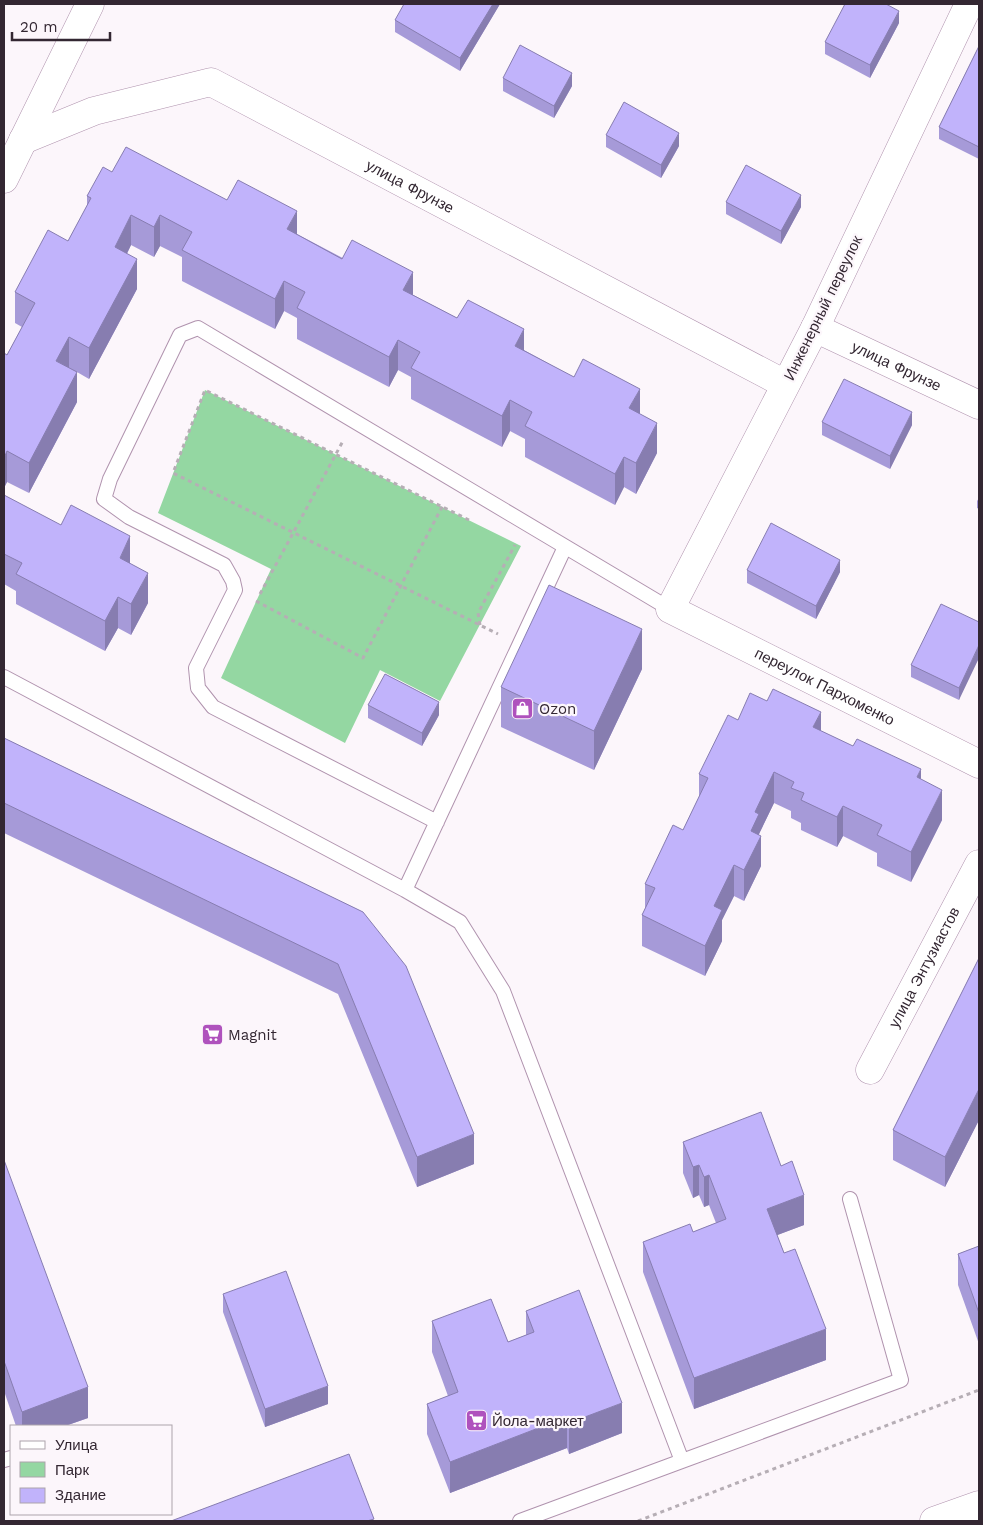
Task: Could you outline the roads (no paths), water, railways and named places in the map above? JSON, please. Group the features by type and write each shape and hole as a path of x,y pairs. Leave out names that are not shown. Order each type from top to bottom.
{"street":[{"path":"4,179 90,4"},
{"name":"Инженерный переулок","path":"670,610 815,328 969,4"},
{"name":"улица Фрунзе","path":"23,140 94,111 211,82 785,384"},
{"name":"улица Фрунзе","path":"815,328 979,405"},
{"name":"переулок Пархоменко","path":"670,610 979,764"},
{"name":"улица Энтузиастов","path":"870,1070 979,864"},
{"path":"934,1521 979,1504"}],"lane":[{"path":"437,822 213,707 198,688 196,668 235,590 233,581 224,565 129,517 104,499 110,479 180,335 198,328 670,610"},
{"path":"405,890 565,547"},
{"path":"4,677 405,890 460,922 503,991 682,1461"},
{"path":"520,1521 900,1380 850,1199"}],"place":[{"name":"Ozon","path":"523,709"},
{"name":"Magnit","path":"212,1035"},
{"name":"Йола-маркет","path":"476,1421"}]}
